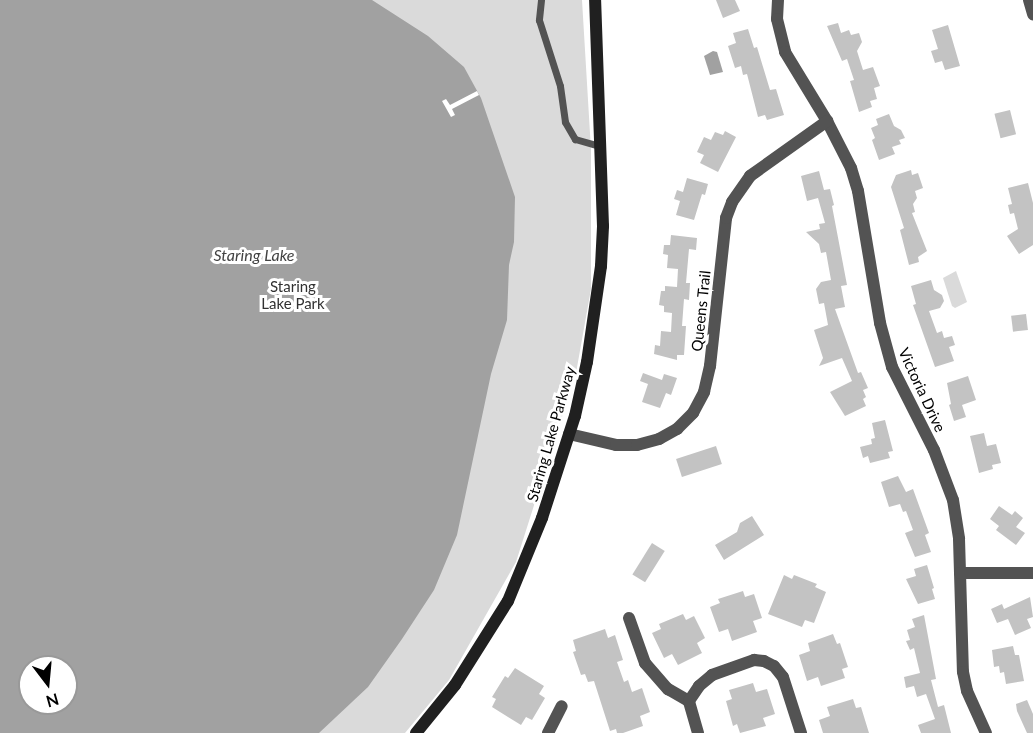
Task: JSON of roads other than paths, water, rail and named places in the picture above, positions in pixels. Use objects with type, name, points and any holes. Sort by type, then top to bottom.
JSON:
[{"type":"street","name":"Staring Lake Parkway","points":[[416,733],[455,685],[508,601],[539,526],[570,434],[587,362],[598,294],[603,227],[595,0]]},
{"type":"street","name":"Victoria Drive","points":[[778,0],[777,19],[785,52],[827,121],[847,160],[858,191],[885,345],[896,376],[944,471],[953,500],[957,520],[963,672],[967,691],[986,733]]},
{"type":"street","points":[[1029,0],[1033,14]]},
{"type":"street","name":"Queens Trail","points":[[570,434],[616,445],[637,445],[659,439],[677,429],[693,413],[704,392],[710,366],[726,218],[732,202],[750,176],[827,121]]},
{"type":"street","points":[[960,573],[1033,573]]},
{"type":"street","points":[[628,618],[645,663],[668,689],[689,700],[698,733]]},
{"type":"street","points":[[689,700],[699,686],[712,675],[754,660],[764,661],[774,666],[783,677],[801,733]]},
{"type":"street","points":[[548,733],[562,706]]},
{"type":"lane","points":[[541,0],[539,20],[561,86],[565,122],[575,139],[600,146]]},
{"type":"water","name":"Staring Lake","points":[[0,0],[372,0],[428,36],[464,67],[481,98],[515,197],[514,242],[509,265],[507,320],[491,374],[457,535],[434,590],[402,639],[368,687],[319,733],[0,733]]},
{"type":"water","points":[[713,51],[717,52],[723,72],[710,75],[704,56]]},
{"type":"park label","name":"Staring Lake Park","points":[[293,294]]}]
